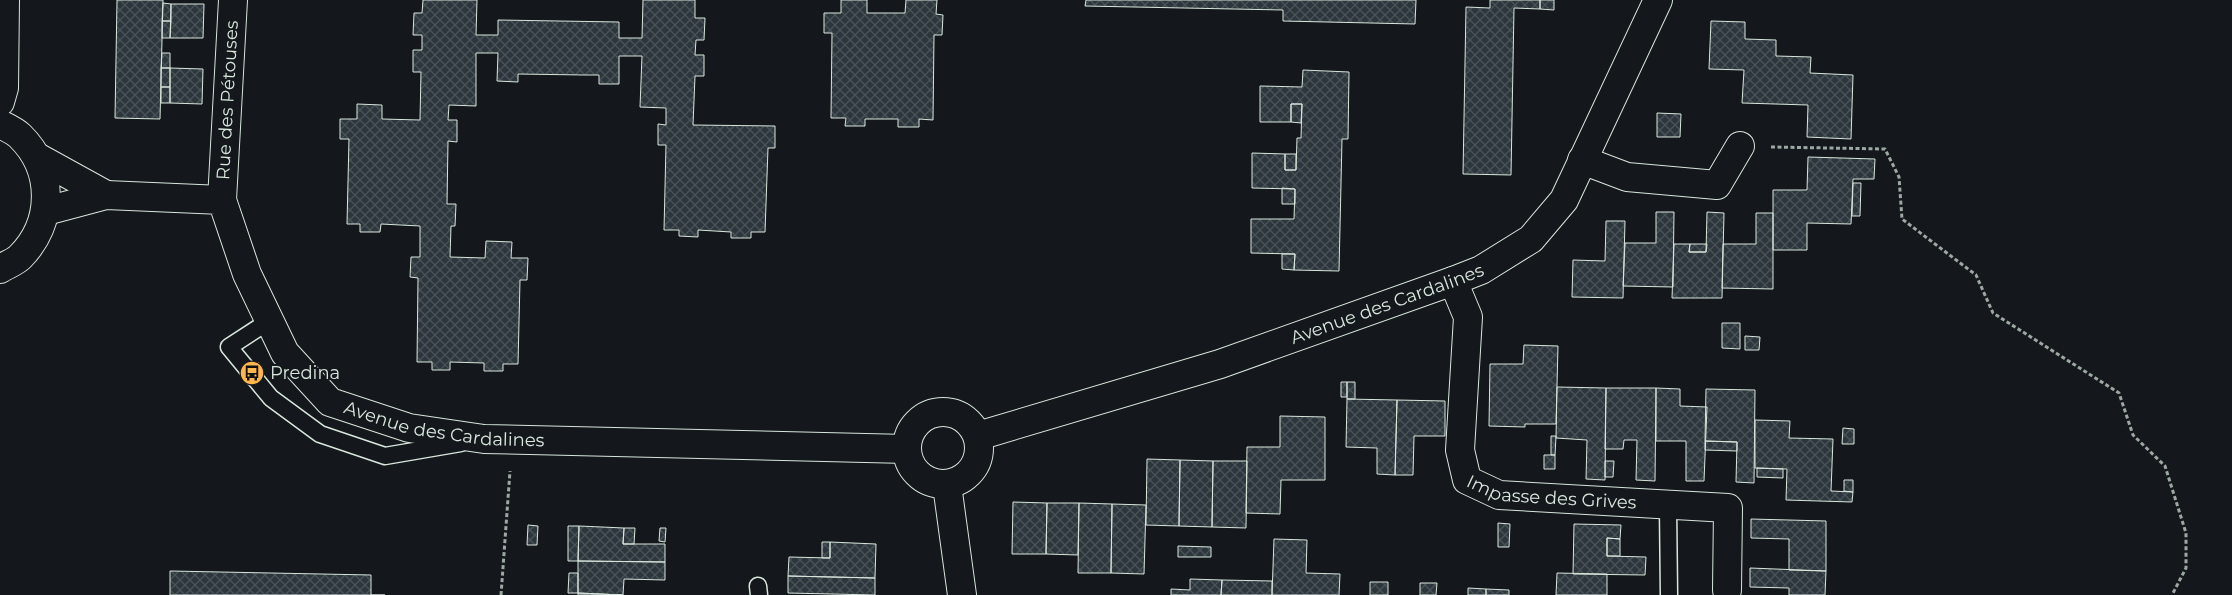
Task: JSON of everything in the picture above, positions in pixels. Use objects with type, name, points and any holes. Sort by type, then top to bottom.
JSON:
[{"type":"street","points":[[0,102],[4,88],[5,0]]},
{"type":"street","name":"Rue des Pétouses","points":[[222,200],[233,0]]},
{"type":"street","name":"Avenue des Cardalines","points":[[978,436],[1220,364],[1453,282],[1481,270],[1531,239],[1564,200],[1658,0]]},
{"type":"street","points":[[0,124],[19,135],[37,157],[46,183],[46,211],[36,237],[19,258],[0,269]]},
{"type":"street","points":[[1582,160],[1627,178],[1717,185],[1740,146]]},
{"type":"street","points":[[37,157],[106,195]]},
{"type":"street","points":[[46,211],[106,195],[222,200]]},
{"type":"street","name":"Avenue des Cardalines","points":[[222,200],[247,274],[285,353],[330,402],[409,428],[484,439],[907,449]]},
{"type":"street","name":"Impasse des Grives","points":[[1453,282],[1468,317],[1460,450],[1467,480],[1499,496],[1728,508],[1727,590]]},
{"type":"street","points":[[950,412],[967,421],[978,436],[980,448],[974,468],[966,477],[957,482],[934,484],[924,479],[914,470],[908,460],[908,438],[920,420],[930,414],[950,412]]},
{"type":"street","points":[[946,484],[962,595]]},
{"type":"lane","points":[[269,321],[229,346],[272,398],[320,434],[385,456],[484,439]]},
{"type":"lane","points":[[1668,506],[1669,595]]},
{"type":"path","points":[[1740,146],[1885,149],[1899,177],[1902,219],[1976,275],[1993,313],[2120,393],[2133,435],[2165,466],[2186,532],[2186,568],[2172,595]]},
{"type":"path","points":[[501,595],[512,440]]},
{"type":"building","points":[[117,0],[163,0],[160,119],[115,118]]},
{"type":"building","points":[[423,0],[477,0],[476,35],[498,35],[498,20],[619,22],[619,38],[642,38],[643,0],[695,0],[695,18],[705,18],[704,40],[696,40],[695,55],[704,55],[704,76],[695,76],[693,125],[775,126],[775,148],[768,148],[765,232],[751,232],[751,238],[731,238],[731,232],[698,230],[698,237],[679,236],[679,230],[664,230],[666,145],[658,145],[658,124],[666,125],[666,108],[640,107],[642,56],[619,56],[619,84],[599,84],[599,75],[518,74],[518,82],[497,81],[498,53],[476,53],[476,106],[449,105],[448,120],[457,120],[457,142],[448,141],[447,204],[456,204],[455,226],[451,226],[450,257],[485,258],[486,241],[512,242],[511,258],[528,258],[527,280],[520,280],[518,364],[503,364],[503,371],[484,371],[484,363],[450,362],[450,370],[432,370],[432,362],[417,362],[418,278],[410,277],[411,257],[420,257],[420,226],[381,224],[380,232],[360,232],[360,224],[347,224],[349,139],[340,139],[340,119],[357,119],[357,104],[382,105],[382,119],[420,120],[421,72],[413,72],[413,50],[422,50],[422,35],[413,35],[414,13],[422,13]]},
{"type":"building","points":[[841,0],[867,0],[867,13],[905,13],[906,0],[937,0],[936,14],[943,15],[942,35],[934,35],[933,120],[919,119],[919,127],[898,127],[898,119],[865,119],[865,126],[845,126],[846,118],[831,118],[832,33],[824,33],[824,13],[841,13]]},
{"type":"building","points":[[1086,0],[1416,0],[1415,24],[1283,21],[1283,10],[1085,6]]},
{"type":"building","points":[[1490,0],[1540,0],[1540,9],[1514,8],[1511,175],[1463,174],[1466,7],[1490,8]]},
{"type":"building","points":[[1540,0],[1554,0],[1554,10],[1540,9]]},
{"type":"building","points":[[163,3],[171,4],[171,21],[162,21]]},
{"type":"building","points":[[171,4],[204,4],[203,38],[170,38]]},
{"type":"building","points":[[162,21],[171,21],[170,38],[162,38]]},
{"type":"building","points":[[1711,21],[1745,22],[1745,39],[1776,40],[1776,56],[1811,57],[1810,73],[1853,75],[1851,139],[1807,137],[1808,105],[1742,103],[1744,70],[1709,69]]},
{"type":"building","points":[[162,53],[170,53],[170,68],[161,68]]},
{"type":"building","points":[[161,68],[170,68],[170,87],[161,87]]},
{"type":"building","points":[[170,68],[203,69],[202,104],[170,103]]},
{"type":"building","points":[[1303,70],[1349,72],[1348,139],[1342,139],[1339,271],[1294,270],[1295,254],[1251,253],[1251,219],[1294,219],[1295,189],[1252,188],[1252,153],[1285,154],[1285,170],[1296,170],[1297,138],[1301,138],[1302,104],[1291,104],[1291,122],[1260,122],[1260,86],[1302,87]]},
{"type":"building","points":[[161,87],[170,87],[170,103],[161,103]]},
{"type":"building","points":[[1291,104],[1302,104],[1301,123],[1291,122]]},
{"type":"building","points":[[1657,113],[1681,114],[1680,137],[1657,137]]},
{"type":"building","points":[[1285,154],[1296,154],[1296,170],[1285,170]]},
{"type":"building","points":[[1808,157],[1875,159],[1874,179],[1853,179],[1851,224],[1807,223],[1807,250],[1773,250],[1773,190],[1807,190]]},
{"type":"building","points":[[1853,183],[1861,183],[1860,216],[1852,216]]},
{"type":"building","points":[[1282,188],[1295,189],[1295,204],[1282,204]]},
{"type":"building","points":[[1656,212],[1674,212],[1673,287],[1623,286],[1625,243],[1656,243]]},
{"type":"building","points":[[1707,212],[1724,213],[1722,298],[1672,298],[1674,244],[1690,244],[1689,252],[1706,252]]},
{"type":"building","points":[[1756,213],[1773,213],[1773,289],[1722,288],[1723,244],[1756,244]]},
{"type":"building","points":[[1606,221],[1625,221],[1623,298],[1572,297],[1573,260],[1605,261]]},
{"type":"building","points":[[1690,244],[1707,244],[1706,252],[1689,252]]},
{"type":"building","points":[[1282,254],[1295,254],[1294,270],[1282,269]]},
{"type":"building","points":[[1722,323],[1740,323],[1740,349],[1722,348]]},
{"type":"building","points":[[1745,336],[1760,337],[1759,350],[1745,350]]},
{"type":"building","points":[[1524,345],[1558,346],[1556,424],[1525,424],[1525,427],[1489,426],[1490,364],[1523,364]]},
{"type":"building","points":[[1341,382],[1347,382],[1347,397],[1341,397]]},
{"type":"building","points":[[1347,382],[1355,382],[1355,399],[1347,399]]},
{"type":"building","points":[[1557,387],[1606,388],[1605,480],[1586,479],[1587,440],[1556,438]]},
{"type":"building","points":[[1606,388],[1656,388],[1655,481],[1636,480],[1637,440],[1624,440],[1623,449],[1605,449]]},
{"type":"building","points":[[1656,388],[1680,389],[1680,406],[1707,407],[1704,481],[1686,481],[1686,441],[1656,441]]},
{"type":"building","points":[[1706,389],[1755,390],[1754,483],[1736,482],[1737,442],[1705,441]]},
{"type":"building","points":[[1347,399],[1397,400],[1395,475],[1377,474],[1377,448],[1346,447]]},
{"type":"building","points":[[1397,400],[1445,401],[1445,436],[1414,436],[1413,475],[1395,475]]},
{"type":"building","points":[[1280,416],[1325,417],[1325,480],[1281,480],[1280,514],[1246,513],[1247,447],[1280,447]]},
{"type":"building","points":[[1755,420],[1790,421],[1789,438],[1833,439],[1831,491],[1853,492],[1852,502],[1786,500],[1787,469],[1755,468]]},
{"type":"building","points":[[1843,428],[1854,429],[1854,444],[1842,444]]},
{"type":"building","points":[[1551,436],[1556,436],[1555,455],[1551,455]]},
{"type":"building","points":[[1705,441],[1737,442],[1737,451],[1705,450]]},
{"type":"building","points":[[1544,455],[1555,455],[1555,469],[1544,469]]},
{"type":"building","points":[[1147,459],[1180,460],[1179,526],[1146,525]]},
{"type":"building","points":[[1180,460],[1213,461],[1212,527],[1179,526]]},
{"type":"building","points":[[1213,461],[1247,461],[1246,528],[1212,527]]},
{"type":"building","points":[[1605,461],[1614,461],[1613,477],[1605,477]]},
{"type":"building","points":[[1757,468],[1783,469],[1783,478],[1757,477]]},
{"type":"building","points":[[1844,480],[1853,480],[1853,492],[1844,491]]},
{"type":"building","points":[[1013,502],[1047,503],[1046,554],[1012,554]]},
{"type":"building","points":[[1047,503],[1079,503],[1078,555],[1046,554]]},
{"type":"building","points":[[1079,503],[1112,504],[1111,573],[1078,573]]},
{"type":"building","points":[[1112,504],[1146,505],[1144,574],[1111,573]]},
{"type":"building","points":[[1751,519],[1826,521],[1826,571],[1789,570],[1789,539],[1751,538]]},
{"type":"building","points":[[1498,523],[1510,524],[1509,547],[1498,547]]},
{"type":"building","points":[[1574,524],[1621,525],[1620,539],[1607,538],[1607,556],[1646,557],[1645,575],[1573,574]]},
{"type":"building","points":[[528,525],[538,526],[537,545],[527,545]]},
{"type":"building","points":[[568,526],[579,526],[578,561],[568,561]]},
{"type":"building","points":[[579,526],[624,528],[623,544],[665,544],[665,562],[578,561]]},
{"type":"building","points":[[624,528],[635,528],[634,544],[623,544]]},
{"type":"building","points":[[660,528],[666,528],[665,542],[659,541]]},
{"type":"building","points":[[1607,538],[1620,539],[1620,556],[1607,556]]},
{"type":"building","points":[[1274,539],[1307,540],[1306,573],[1340,574],[1339,595],[1272,595]]},
{"type":"building","points":[[822,542],[830,542],[830,558],[822,558]]},
{"type":"building","points":[[830,542],[876,544],[875,578],[788,576],[789,557],[830,558]]},
{"type":"building","points":[[1178,546],[1211,547],[1211,557],[1178,557]]},
{"type":"building","points":[[578,561],[665,562],[665,580],[624,579],[623,595],[578,593]]},
{"type":"building","points":[[1750,568],[1826,571],[1825,595],[1789,595],[1789,588],[1750,587]]},
{"type":"building","points":[[170,571],[371,575],[371,595],[170,595]]},
{"type":"building","points":[[569,573],[578,573],[578,593],[568,593]]},
{"type":"building","points":[[1557,573],[1607,574],[1607,595],[1556,595]]},
{"type":"building","points":[[788,576],[875,578],[875,595],[788,593]]},
{"type":"building","points":[[1190,579],[1222,580],[1221,595],[1171,595],[1171,589],[1190,590]]},
{"type":"building","points":[[1222,580],[1272,581],[1272,595],[1221,595]]},
{"type":"building","points":[[1370,582],[1388,582],[1388,595],[1370,595]]},
{"type":"building","points":[[1420,583],[1437,583],[1436,595],[1420,595]]},
{"type":"building","points":[[1468,588],[1486,589],[1486,595],[1468,595]]},
{"type":"building","points":[[1486,589],[1509,590],[1509,595],[1486,595]]},
{"type":"building","points":[[578,593],[623,595],[578,595]]},
{"type":"place","name":"Predina","points":[[252,373]]}]
